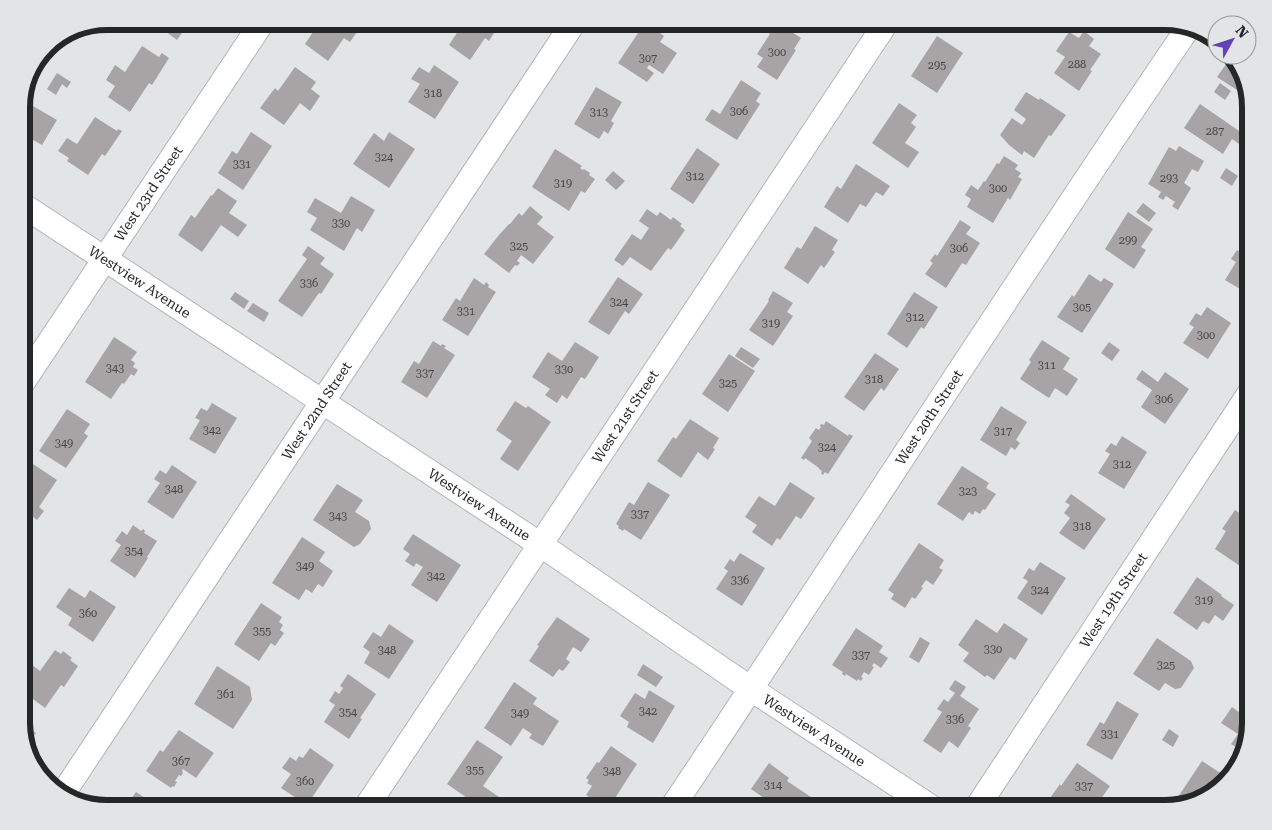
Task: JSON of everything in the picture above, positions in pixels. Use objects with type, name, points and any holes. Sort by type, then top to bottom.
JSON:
[{"type":"street","name":"West 23rd Street","points":[[30,371],[257,30]]},
{"type":"street","name":"West 22nd Street","points":[[66,788],[569,30]]},
{"type":"street","name":"West 21st Street","points":[[372,800],[881,30]]},
{"type":"street","name":"West 20th Street","points":[[677,800],[1104,151],[1185,33]]},
{"type":"street","name":"Westview Avenue","points":[[30,210],[541,545],[751,690],[920,800]]},
{"type":"street","name":"West 19th Street","points":[[982,800],[1242,405]]},
{"type":"building","points":[[164,30],[184,30],[177,40]]},
{"type":"building","points":[[314,30],[358,30],[350,42],[344,38],[328,61],[305,44]]},
{"type":"building","points":[[459,30],[496,30],[489,41],[485,38],[470,60],[449,45]]},
{"type":"building","points":[[640,30],[656,30],[664,36],[660,42],[677,53],[663,74],[649,65],[647,68],[654,73],[647,82],[618,63]]},
{"type":"building","points":[[764,30],[788,30],[801,38],[794,49],[796,50],[777,80],[757,67],[763,58],[757,54],[770,34]]},
{"type":"building","points":[[1084,31],[1094,39],[1089,46],[1101,54],[1079,91],[1054,73],[1065,57],[1056,51],[1069,32],[1079,38]]},
{"type":"building","points":[[937,36],[963,53],[937,93],[911,76]]},
{"type":"building","points":[[142,46],[159,57],[162,53],[169,58],[152,85],[149,83],[130,112],[108,97],[115,86],[106,80],[115,65],[125,72]]},
{"type":"building","points":[[434,65],[459,82],[435,119],[408,102],[420,84],[411,79],[419,67],[429,73]]},
{"type":"building","points":[[1225,65],[1230,65],[1232,68],[1240,92],[1217,77]]},
{"type":"building","points":[[295,67],[316,82],[311,89],[320,96],[310,111],[300,103],[284,125],[260,108],[275,88],[278,91]]},
{"type":"building","points":[[57,73],[71,82],[67,88],[62,84],[56,95],[47,89]]},
{"type":"building","points":[[741,80],[761,93],[756,101],[760,104],[737,140],[705,120],[712,109],[720,114]]},
{"type":"building","points":[[1220,83],[1231,91],[1225,100],[1214,92]]},
{"type":"building","points":[[596,87],[622,102],[611,121],[614,123],[608,134],[604,131],[599,139],[574,124]]},
{"type":"building","points":[[1026,92],[1039,100],[1040,98],[1066,115],[1051,136],[1049,135],[1034,158],[1024,151],[1022,155],[1000,135],[1012,118],[1022,125],[1026,119],[1014,110]]},
{"type":"building","points":[[899,103],[917,115],[911,123],[916,127],[905,143],[919,152],[908,168],[872,143]]},
{"type":"building","points":[[30,104],[57,120],[42,145],[30,138]]},
{"type":"building","points":[[1200,104],[1242,133],[1242,140],[1239,144],[1232,139],[1223,154],[1184,128]]},
{"type":"building","points":[[95,117],[117,131],[118,129],[122,131],[105,156],[102,154],[88,175],[67,161],[69,158],[58,151],[67,138],[77,144]]},
{"type":"building","points":[[251,132],[272,146],[243,190],[218,173],[232,151],[237,154]]},
{"type":"building","points":[[389,132],[415,149],[389,188],[353,164],[374,133],[384,141]]},
{"type":"building","points":[[1179,146],[1204,161],[1198,172],[1192,169],[1184,183],[1191,188],[1178,210],[1172,206],[1175,202],[1166,196],[1163,200],[1158,197],[1161,192],[1148,184],[1169,147],[1176,151]]},
{"type":"building","points":[[697,148],[720,164],[693,204],[670,189]]},
{"type":"building","points":[[555,149],[582,166],[580,168],[590,173],[589,175],[595,179],[585,193],[581,191],[569,211],[532,187]]},
{"type":"building","points":[[1004,156],[1018,165],[1015,169],[1021,173],[1018,177],[1022,179],[1010,200],[1008,198],[993,223],[967,207],[971,199],[965,195],[971,185],[978,190]]},
{"type":"building","points":[[856,164],[890,186],[883,196],[876,192],[866,207],[860,204],[848,223],[824,207],[837,186],[841,189]]},
{"type":"building","points":[[1226,168],[1238,176],[1232,186],[1220,178]]},
{"type":"building","points":[[613,171],[625,181],[616,190],[605,180]]},
{"type":"building","points":[[218,188],[237,201],[229,213],[247,225],[238,237],[221,225],[202,252],[178,235],[191,215],[195,218]]},
{"type":"building","points":[[351,196],[375,210],[362,232],[357,228],[344,251],[310,230],[317,218],[307,212],[315,198],[341,213]]},
{"type":"building","points":[[1143,203],[1156,213],[1149,222],[1136,212]]},
{"type":"building","points":[[530,206],[543,217],[537,224],[554,237],[533,264],[521,255],[517,261],[520,263],[517,266],[515,265],[509,273],[484,254],[519,213],[522,216]]},
{"type":"building","points":[[647,209],[657,216],[660,212],[671,220],[673,217],[682,224],[680,226],[685,230],[671,250],[668,248],[651,271],[630,257],[623,266],[614,260],[632,234],[641,240],[649,228],[639,221]]},
{"type":"building","points":[[1128,212],[1153,229],[1141,247],[1146,250],[1134,269],[1105,249]]},
{"type":"building","points":[[960,220],[971,227],[966,234],[980,243],[966,265],[962,263],[946,288],[925,274],[933,263],[930,261],[935,254],[937,256]]},
{"type":"building","points":[[815,226],[838,240],[832,250],[835,252],[824,268],[821,265],[808,284],[784,268],[797,247],[801,249]]},
{"type":"building","points":[[308,246],[325,258],[320,264],[334,274],[321,294],[319,293],[302,317],[278,301],[307,259],[302,255]]},
{"type":"building","points":[[1237,250],[1242,253],[1242,290],[1225,280],[1236,262],[1231,259]]},
{"type":"building","points":[[1089,274],[1101,282],[1104,278],[1114,284],[1082,333],[1057,317],[1072,295],[1074,297]]},
{"type":"building","points":[[618,277],[643,294],[629,314],[625,311],[609,335],[588,322]]},
{"type":"building","points":[[474,278],[484,285],[486,282],[489,285],[488,287],[496,292],[468,336],[442,320],[456,298],[460,301]]},
{"type":"building","points":[[773,291],[793,303],[787,312],[793,316],[773,346],[749,330],[769,301]]},
{"type":"building","points":[[235,292],[249,301],[244,309],[230,299]]},
{"type":"building","points":[[914,292],[938,307],[924,329],[921,327],[907,348],[887,334]]},
{"type":"building","points":[[253,303],[269,313],[264,322],[247,311]]},
{"type":"building","points":[[1207,307],[1231,323],[1208,359],[1183,343],[1194,327],[1189,324],[1196,313],[1201,316]]},
{"type":"building","points":[[114,337],[137,352],[131,360],[135,363],[133,367],[138,370],[134,376],[131,374],[124,384],[122,383],[111,399],[85,382]]},
{"type":"building","points":[[1042,340],[1070,358],[1063,369],[1078,379],[1067,396],[1055,388],[1049,398],[1020,379]]},
{"type":"building","points":[[433,341],[441,346],[442,344],[446,346],[444,348],[455,355],[427,398],[401,382],[414,361],[419,364]]},
{"type":"building","points":[[575,342],[599,357],[585,379],[581,377],[567,399],[562,395],[557,403],[545,395],[550,389],[532,377],[548,352],[562,361]]},
{"type":"building","points":[[1109,342],[1120,350],[1112,361],[1101,353]]},
{"type":"building","points":[[741,347],[760,359],[753,368],[735,356]]},
{"type":"building","points":[[875,353],[899,369],[884,391],[881,388],[864,411],[844,397]]},
{"type":"building","points":[[729,354],[755,371],[728,412],[702,394]]},
{"type":"building","points":[[1142,370],[1158,382],[1165,372],[1189,389],[1165,424],[1141,407],[1152,390],[1136,379]]},
{"type":"building","points":[[515,401],[526,408],[528,406],[551,422],[518,471],[500,459],[512,441],[496,430]]},
{"type":"building","points":[[212,403],[237,418],[215,454],[189,439],[200,420],[195,418],[201,408],[207,411]]},
{"type":"building","points":[[1001,406],[1027,422],[1016,440],[1020,443],[1015,450],[1011,447],[1006,456],[980,440]]},
{"type":"building","points":[[67,409],[90,424],[84,433],[88,436],[66,468],[39,451]]},
{"type":"building","points":[[690,419],[719,438],[708,460],[698,452],[681,478],[657,461],[673,437],[676,439]]},
{"type":"building","points":[[826,421],[848,436],[849,434],[853,436],[828,474],[825,472],[823,475],[819,468],[805,458],[804,460],[801,458],[812,441],[809,438],[816,428],[819,430],[821,424],[824,425]]},
{"type":"building","points":[[1122,436],[1147,452],[1124,489],[1098,473],[1110,454],[1105,451],[1111,443],[1116,446]]},
{"type":"building","points":[[33,464],[57,480],[39,507],[44,511],[37,520],[32,516],[30,519],[30,468]]},
{"type":"building","points":[[172,465],[197,482],[173,519],[147,502],[160,483],[154,479],[160,470],[166,474]]},
{"type":"building","points":[[962,466],[989,483],[986,488],[996,494],[985,510],[983,509],[980,514],[975,511],[973,515],[969,512],[963,521],[937,504]]},
{"type":"building","points":[[648,482],[670,495],[641,540],[624,529],[623,531],[618,528],[619,526],[616,524],[629,502],[634,505]]},
{"type":"building","points":[[790,482],[815,498],[801,519],[796,516],[780,540],[777,538],[772,546],[752,532],[757,525],[745,517],[759,496],[775,506]]},
{"type":"building","points":[[337,484],[363,500],[355,512],[369,521],[371,529],[360,544],[354,547],[313,520]]},
{"type":"building","points":[[1071,494],[1106,519],[1084,550],[1059,533],[1070,518],[1064,513],[1070,505],[1065,502]]},
{"type":"building","points":[[1235,510],[1242,515],[1242,563],[1240,566],[1215,549],[1226,531],[1222,529]]},
{"type":"building","points":[[133,525],[141,531],[143,529],[144,533],[157,541],[135,578],[110,561],[121,545],[115,541],[122,531],[127,535]]},
{"type":"building","points":[[413,534],[461,565],[437,602],[411,585],[423,567],[416,563],[414,567],[405,561],[410,554],[403,549]]},
{"type":"building","points":[[302,537],[325,552],[319,561],[333,571],[323,587],[318,584],[312,593],[306,589],[299,600],[272,583]]},
{"type":"building","points":[[919,543],[944,560],[939,568],[943,570],[933,585],[926,580],[915,599],[912,597],[905,608],[891,599],[894,594],[888,590]]},
{"type":"building","points":[[740,553],[765,568],[742,606],[716,589],[728,571],[724,568],[730,559],[734,562]]},
{"type":"building","points":[[1040,562],[1066,578],[1042,615],[1017,598],[1028,581],[1023,578],[1029,568],[1034,571]]},
{"type":"building","points":[[1197,577],[1234,605],[1223,621],[1215,615],[1209,624],[1203,621],[1197,630],[1173,613]]},
{"type":"building","points":[[69,588],[85,598],[90,590],[116,607],[93,642],[68,625],[72,618],[56,607]]},
{"type":"building","points":[[261,603],[282,617],[279,622],[283,625],[280,630],[284,633],[275,646],[271,643],[259,661],[234,644]]},
{"type":"building","points":[[557,617],[590,639],[581,652],[573,647],[566,659],[570,662],[563,671],[559,669],[553,677],[529,661],[539,646],[537,645]]},
{"type":"building","points":[[976,619],[997,633],[1004,623],[1028,639],[1015,660],[1010,657],[994,680],[987,675],[985,677],[963,661],[969,653],[958,645]]},
{"type":"building","points":[[389,624],[414,641],[389,679],[364,663],[370,652],[363,647],[373,632],[381,637]]},
{"type":"building","points":[[856,628],[883,646],[879,652],[888,658],[881,668],[874,663],[872,666],[874,667],[869,675],[864,672],[861,681],[858,679],[857,681],[846,674],[845,676],[842,674],[843,672],[832,665]]},
{"type":"building","points":[[920,637],[930,643],[919,663],[909,657]]},
{"type":"building","points":[[1157,638],[1191,661],[1194,668],[1181,688],[1175,689],[1165,683],[1159,691],[1133,674]]},
{"type":"building","points":[[55,650],[61,654],[63,651],[78,666],[64,687],[61,685],[45,708],[30,697],[30,664],[40,671]]},
{"type":"building","points":[[643,664],[663,677],[656,687],[637,675]]},
{"type":"building","points":[[217,666],[250,687],[252,700],[233,729],[194,704]]},
{"type":"building","points":[[348,674],[376,694],[349,739],[324,722],[335,705],[329,701],[335,691],[339,694],[343,688],[340,686]]},
{"type":"building","points":[[955,680],[966,687],[960,696],[979,709],[968,726],[971,728],[958,748],[949,741],[941,753],[923,741],[942,712],[937,709],[944,699],[948,702],[955,693],[949,689]]},
{"type":"building","points":[[514,682],[537,698],[533,704],[559,721],[543,746],[529,738],[532,734],[523,728],[511,746],[484,728]]},
{"type":"building","points":[[649,690],[675,706],[653,743],[627,727],[629,722],[620,716],[635,693],[645,699]]},
{"type":"building","points":[[1117,701],[1139,714],[1112,760],[1086,745],[1100,722],[1104,724]]},
{"type":"building","points":[[1232,707],[1242,714],[1238,748],[1231,744],[1238,734],[1221,723]]},
{"type":"building","points":[[30,729],[36,733],[32,739]]},
{"type":"building","points":[[1169,729],[1179,736],[1173,747],[1162,740]]},
{"type":"building","points":[[179,730],[214,753],[196,778],[183,769],[183,773],[181,776],[179,775],[174,787],[172,786],[171,788],[146,771],[160,750],[163,752]]},
{"type":"building","points":[[477,740],[503,757],[483,786],[504,800],[470,800],[447,784]]},
{"type":"building","points":[[611,746],[637,764],[614,800],[594,800],[586,795],[592,786],[587,783],[589,780],[586,778],[597,762],[599,763]]},
{"type":"building","points":[[310,748],[334,765],[310,800],[299,800],[281,788],[291,774],[282,768],[290,757],[296,761],[299,756],[303,758]]},
{"type":"building","points":[[1202,761],[1222,774],[1204,790],[1185,797],[1178,797]]},
{"type":"building","points":[[769,763],[789,778],[787,781],[814,799],[767,800],[751,789]]},
{"type":"building","points":[[1077,763],[1110,786],[1100,800],[1090,798],[1089,800],[1049,800],[1060,784],[1061,786]]},
{"type":"building","points":[[136,792],[148,800],[130,800]]}]
